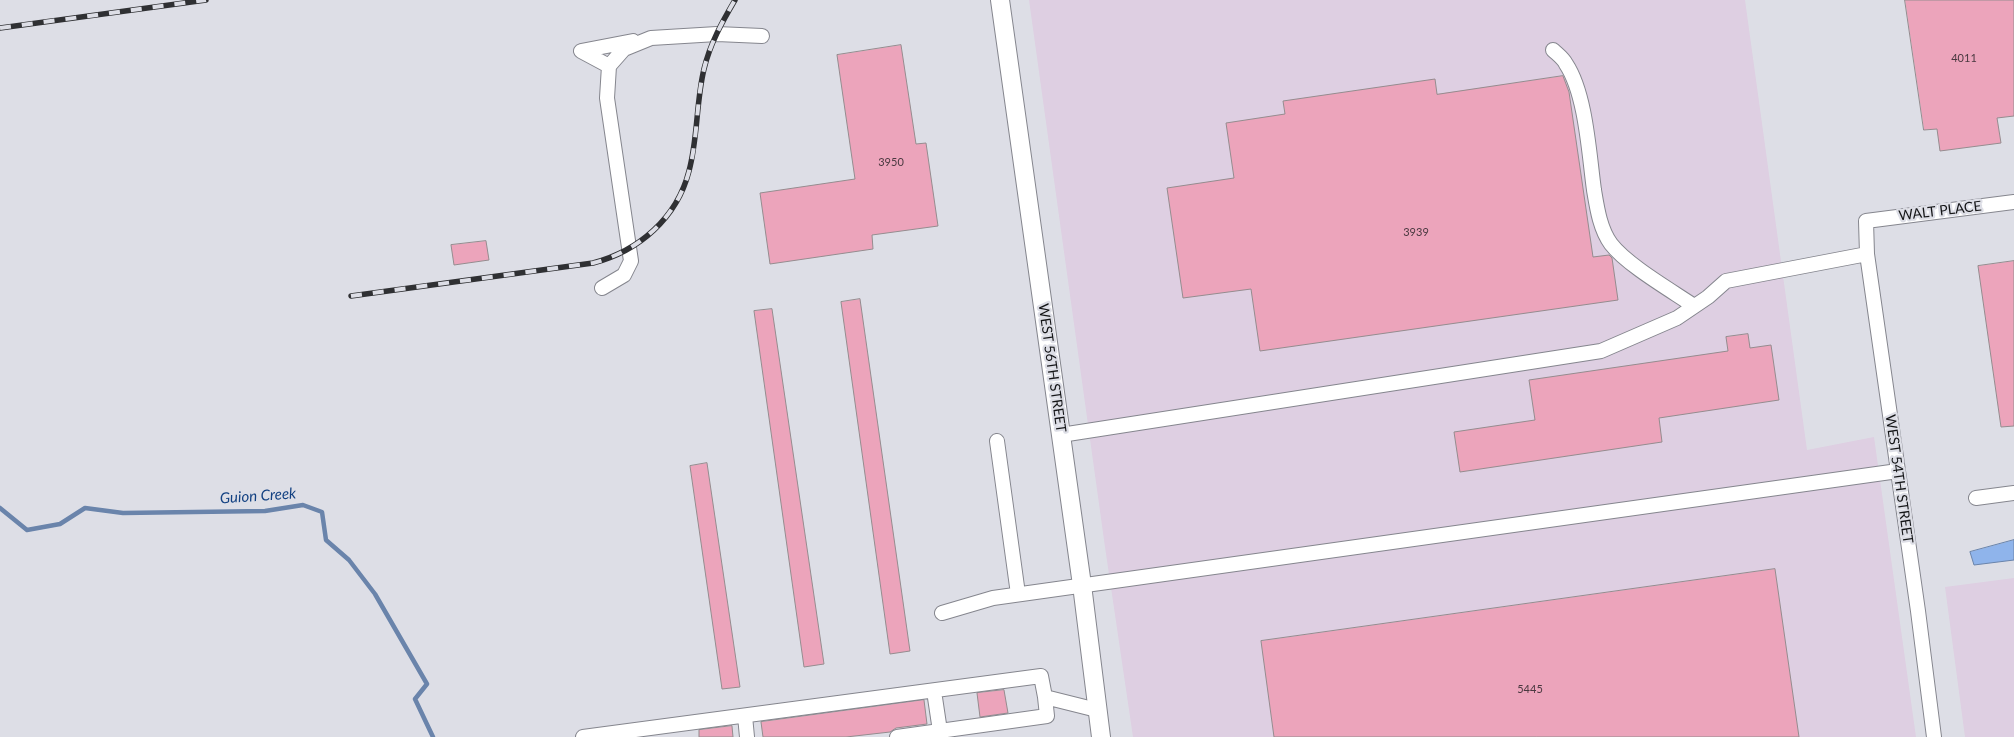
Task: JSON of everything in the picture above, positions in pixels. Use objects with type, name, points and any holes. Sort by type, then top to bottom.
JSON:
[{"type":"main road","name":"WEST 56TH STREET","points":[[1000,0],[1082,585],[1101,737]]},
{"type":"street","points":[[608,66],[581,51],[651,38],[717,34],[762,36]]},
{"type":"street","points":[[602,288],[624,275],[631,261],[607,98],[608,66],[624,49],[651,38]]},
{"type":"street","points":[[1553,50],[1565,61],[1572,73],[1579,94],[1596,202],[1602,228],[1612,244],[1628,259],[1694,306]]},
{"type":"street","name":"WALT PLACE","points":[[1866,221],[2014,202]]},
{"type":"street","name":"WEST 54TH STREET","points":[[1866,221],[1867,254],[1934,737]]},
{"type":"street","points":[[1061,435],[1601,351],[1677,318],[1708,297],[1726,281],[1867,254]]},
{"type":"street","points":[[997,441],[1018,594]]},
{"type":"street","points":[[942,614],[993,598],[1018,594],[1898,471]]},
{"type":"street","points":[[1976,498],[2014,493]]},
{"type":"street","points":[[583,737],[1041,676],[1047,716],[897,737]]},
{"type":"street","points":[[934,691],[940,731]]},
{"type":"street","points":[[1045,697],[1098,710]]},
{"type":"street","points":[[744,716],[747,737]]},
{"type":"shaded area","points":[[1029,0],[1745,0],[1807,450],[1874,437],[1916,737],[1133,737]]},
{"type":"shaded area","points":[[2014,578],[2014,737],[1965,737],[1945,587]]},
{"type":"water","points":[[2014,540],[2014,560],[1974,565],[1970,552]]},
{"type":"building","points":[[1905,0],[2014,0],[2014,116],[1997,118],[2001,143],[1940,151],[1937,129],[1924,130]]},
{"type":"building","points":[[901,45],[916,144],[926,143],[938,226],[872,235],[873,249],[770,264],[760,193],[855,179],[837,55]]},
{"type":"building","points":[[1563,76],[1569,92],[1593,257],[1609,255],[1612,258],[1618,300],[1260,351],[1251,289],[1183,298],[1167,188],[1234,178],[1226,123],[1285,114],[1283,101],[1435,79],[1437,94]]},
{"type":"building","points":[[486,241],[489,260],[454,265],[451,245]]},
{"type":"building","points":[[2014,261],[2014,426],[2001,427],[1978,266]]},
{"type":"building","points":[[860,299],[910,651],[890,654],[841,302]]},
{"type":"building","points":[[772,309],[824,664],[804,667],[754,311]]},
{"type":"building","points":[[1748,334],[1750,348],[1771,345],[1779,400],[1659,418],[1662,442],[1460,472],[1454,432],[1535,420],[1529,380],[1728,351],[1726,337]]},
{"type":"building","points":[[707,463],[740,687],[722,689],[690,466]]},
{"type":"building","points":[[1775,569],[1799,737],[1274,737],[1261,641]]},
{"type":"building","points":[[1004,690],[1008,713],[980,717],[977,693]]},
{"type":"building","points":[[924,700],[927,724],[896,728],[890,732],[846,737],[763,737],[761,722]]},
{"type":"building","points":[[732,726],[733,737],[699,737],[699,730]]},
{"type":"waterway","name":"Guion Creek","points":[[0,508],[27,530],[60,524],[85,508],[123,513],[265,511],[303,505],[322,512],[326,540],[349,560],[375,594],[427,684],[415,699],[433,737]]},
{"type":"railway","points":[[0,28],[206,0]]},
{"type":"railway","points":[[351,296],[593,263],[610,258],[640,241],[665,218],[683,188],[692,158],[701,82],[707,60],[717,33],[735,0]]}]
